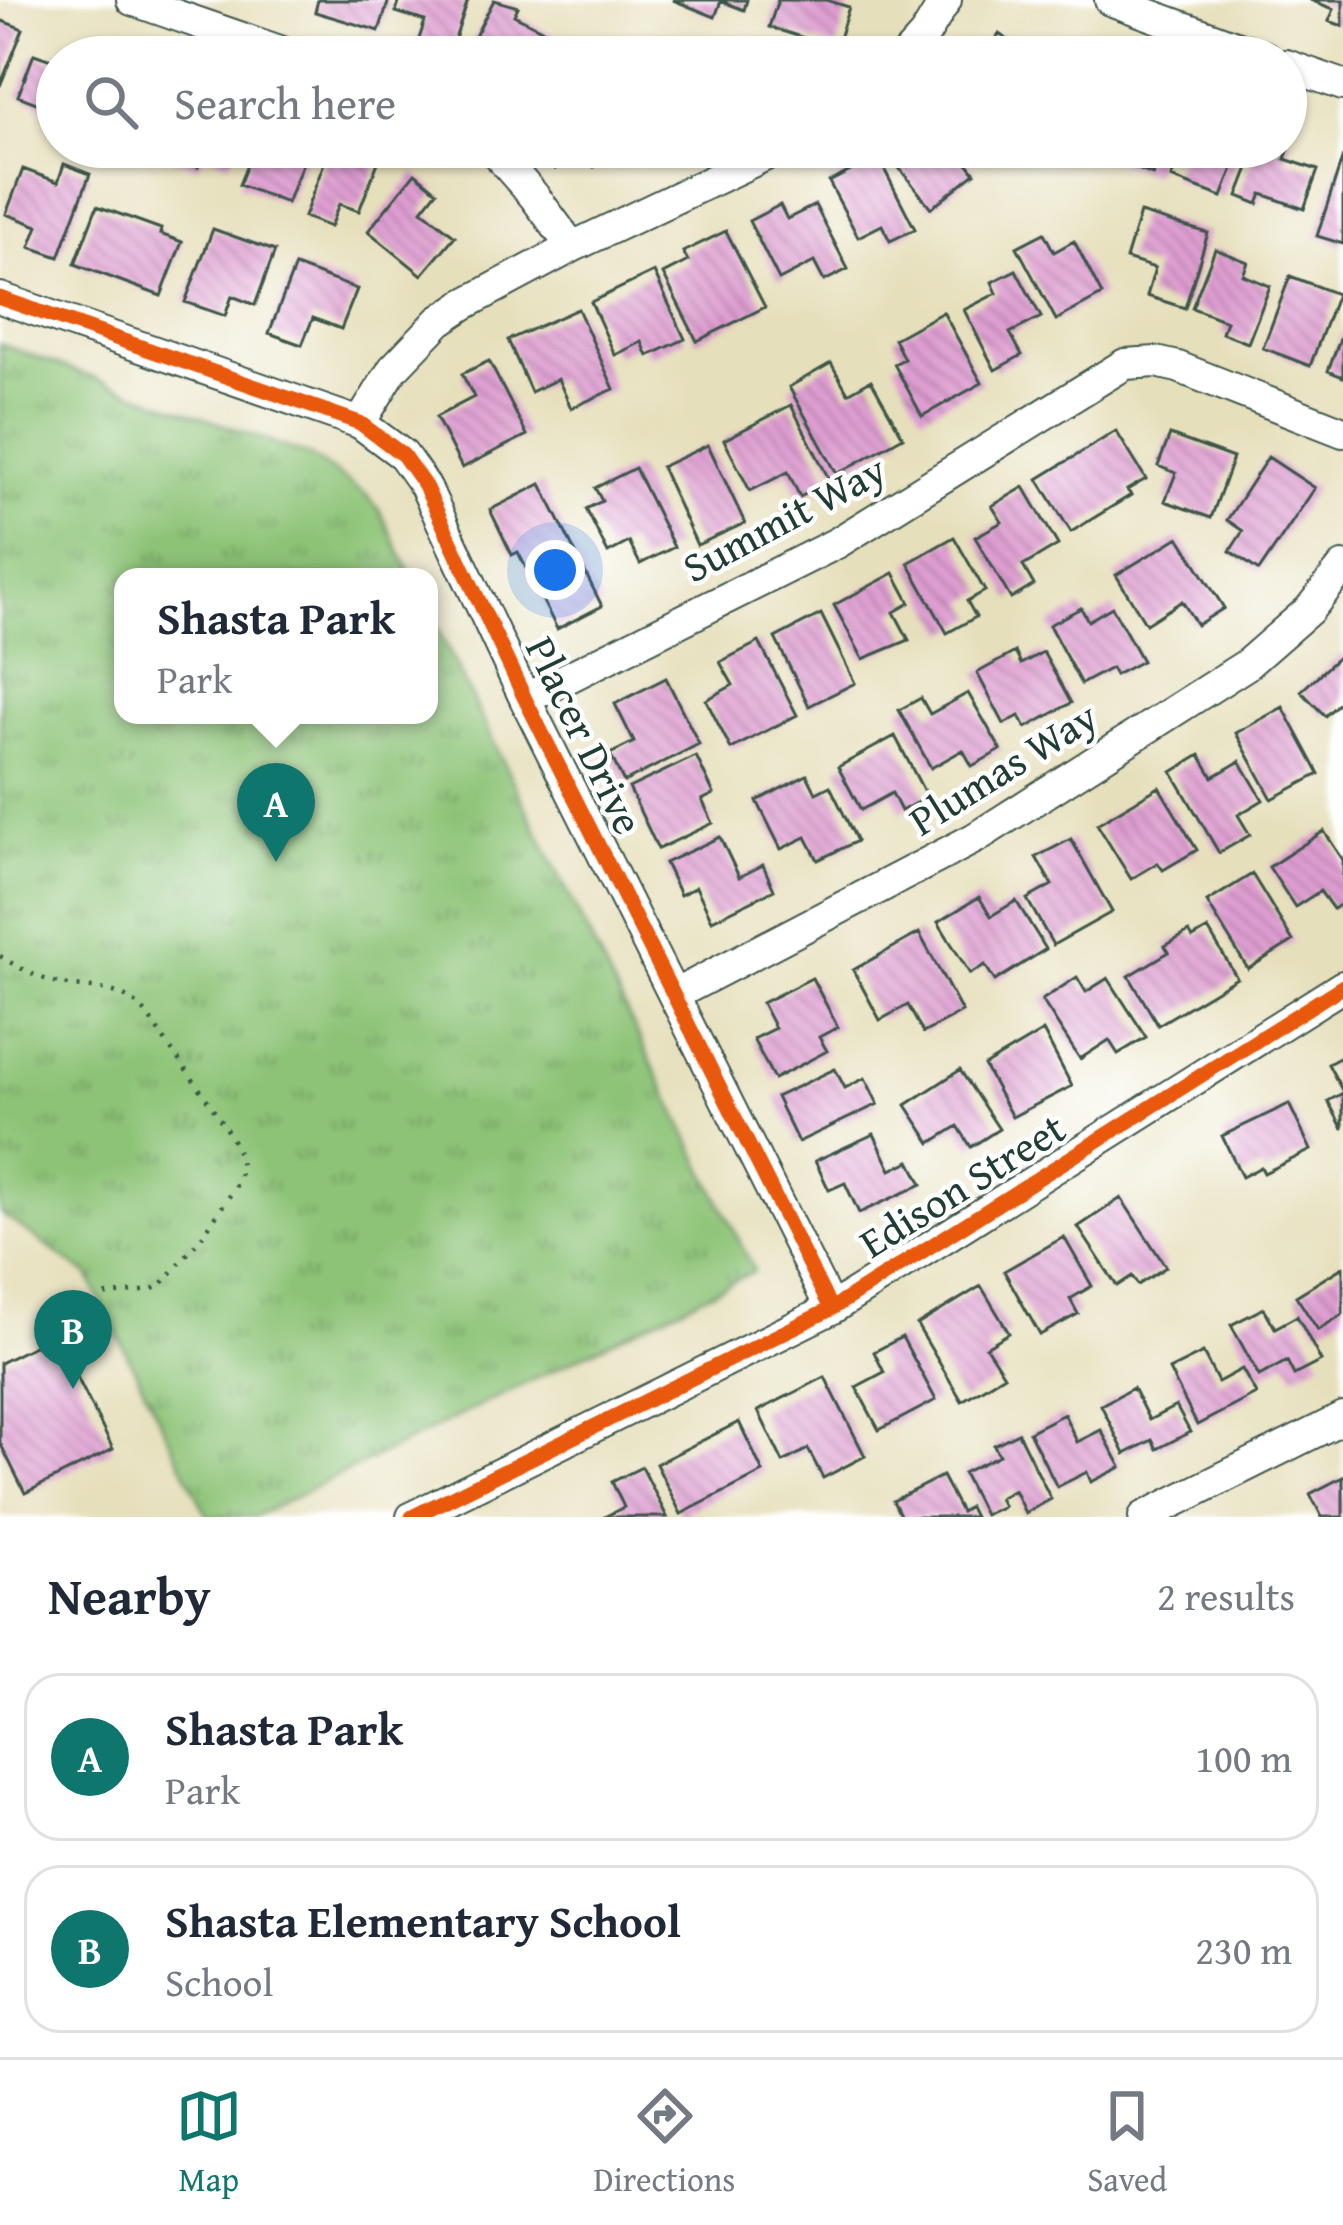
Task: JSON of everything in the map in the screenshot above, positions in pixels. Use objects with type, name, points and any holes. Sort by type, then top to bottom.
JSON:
[{"type":"street","points":[[132,0],[236,36]]},
{"type":"street","points":[[924,36],[946,0]]},
{"type":"street","points":[[1110,0],[1208,36]]},
{"type":"street","points":[[1307,72],[1343,85]]},
{"type":"street","points":[[510,168],[572,247]]},
{"type":"street","points":[[360,423],[393,369],[439,321],[572,247],[739,168]]},
{"type":"street","name":"Placer Drive","points":[[0,298],[360,423],[403,455],[425,486],[525,699],[831,1309]]},
{"type":"street","name":"Summit Way","points":[[525,699],[837,543],[1125,364],[1156,362],[1343,432]]},
{"type":"street","name":"Plumas Way","points":[[674,995],[931,863],[1053,789],[1246,665],[1310,610],[1343,566]]},
{"type":"street","name":"Edison Street","points":[[412,1517],[831,1309],[1343,986]]},
{"type":"street","points":[[1144,1517],[1343,1418]]},
{"type":"path","points":[[0,956],[48,980],[109,988],[131,999],[148,1014],[239,1156],[241,1172],[235,1188],[169,1278],[151,1290],[100,1296]]},
{"type":"green space","points":[[0,344],[310,456],[367,495],[408,568],[114,568],[114,724],[438,724],[438,629],[754,1271],[254,1517],[208,1517],[88,1275],[0,1213]]},
{"type":"building","points":[[318,0],[389,0],[379,31],[315,12]]},
{"type":"building","points":[[400,0],[468,0],[456,36],[420,36],[425,21],[396,12]]},
{"type":"building","points":[[494,0],[518,7],[514,15],[555,36],[475,36]]},
{"type":"building","points":[[673,0],[747,0],[744,10],[721,1],[715,17]]},
{"type":"building","points":[[778,0],[826,0],[849,7],[840,36],[798,36],[769,27]]},
{"type":"building","points":[[1310,0],[1343,0],[1343,26],[1329,21],[1334,9]]},
{"type":"building","points":[[0,20],[23,29],[0,86]]},
{"type":"building","points":[[34,54],[36,55],[36,103],[18,96]]},
{"type":"building","points":[[1343,156],[1343,244],[1317,236]]},
{"type":"building","points":[[63,168],[90,174],[59,257],[30,247],[38,226],[6,214],[23,169],[58,182]]},
{"type":"building","points":[[246,168],[301,168],[287,203],[239,185]]},
{"type":"building","points":[[322,168],[376,168],[359,211],[339,204],[330,227],[304,217]]},
{"type":"building","points":[[856,168],[884,168],[915,229],[890,241],[882,225],[858,237],[829,182]]},
{"type":"building","points":[[899,168],[971,168],[975,173],[931,208]]},
{"type":"building","points":[[1175,168],[1233,168],[1222,197],[1171,178]]},
{"type":"building","points":[[1249,168],[1318,170],[1304,209],[1262,194],[1258,204],[1238,196]]},
{"type":"building","points":[[415,173],[437,191],[422,210],[455,236],[422,275],[368,231]]},
{"type":"building","points":[[780,205],[787,219],[815,205],[848,269],[824,281],[814,262],[779,280],[749,221]]},
{"type":"building","points":[[97,206],[161,229],[160,234],[182,242],[161,296],[75,264]]},
{"type":"building","points":[[1140,213],[1208,233],[1185,308],[1147,296],[1155,268],[1126,259]]},
{"type":"building","points":[[213,229],[275,251],[255,305],[232,296],[225,316],[185,302]]},
{"type":"building","points":[[726,231],[765,307],[697,341],[663,274],[688,261],[683,252]]},
{"type":"building","points":[[1044,233],[1054,252],[1074,241],[1102,295],[1056,320],[1017,247]]},
{"type":"building","points":[[1215,249],[1248,262],[1243,275],[1270,286],[1248,343],[1222,333],[1226,321],[1192,308]]},
{"type":"building","points":[[295,266],[357,289],[341,329],[313,318],[302,345],[269,333]]},
{"type":"building","points":[[1016,270],[1041,317],[1010,333],[1022,355],[995,370],[964,310],[997,293],[992,282]]},
{"type":"building","points":[[654,272],[685,339],[648,356],[642,342],[615,355],[591,302]]},
{"type":"building","points":[[1290,276],[1337,294],[1310,366],[1263,348]]},
{"type":"building","points":[[578,309],[614,389],[571,408],[558,379],[531,392],[508,340]]},
{"type":"building","points":[[943,312],[982,383],[922,416],[894,364],[904,359],[894,339]]},
{"type":"building","points":[[1343,331],[1343,377],[1328,371]]},
{"type":"building","points":[[489,361],[527,435],[462,468],[436,417],[474,397],[462,374]]},
{"type":"building","points":[[831,363],[848,393],[871,380],[903,437],[837,474],[789,387]]},
{"type":"building","points":[[791,405],[830,481],[800,497],[788,472],[750,491],[724,440]]},
{"type":"building","points":[[1116,431],[1146,479],[1127,490],[1131,495],[1071,532],[1038,479]]},
{"type":"building","points":[[1170,435],[1233,458],[1211,518],[1165,501],[1176,473],[1158,466]]},
{"type":"building","points":[[708,445],[745,523],[697,545],[661,467]]},
{"type":"building","points":[[1268,457],[1315,488],[1259,571],[1230,551],[1243,531],[1227,520]]},
{"type":"building","points":[[635,468],[674,547],[640,564],[629,542],[608,553],[586,509],[602,501],[595,488]]},
{"type":"building","points":[[541,484],[602,606],[557,629],[518,552],[512,555],[490,510]]},
{"type":"building","points":[[1024,487],[1058,545],[1023,566],[1034,585],[1011,599],[975,537],[1002,522],[992,506]]},
{"type":"building","points":[[954,537],[985,591],[967,601],[976,617],[947,633],[908,563]]},
{"type":"building","points":[[1179,537],[1224,608],[1197,625],[1182,601],[1146,624],[1116,575]]},
{"type":"building","points":[[894,573],[910,603],[894,612],[909,640],[863,659],[834,605]]},
{"type":"building","points":[[1112,607],[1142,661],[1115,675],[1111,668],[1081,684],[1049,625],[1081,608],[1088,621]]},
{"type":"building","points":[[821,614],[855,683],[809,706],[775,638]]},
{"type":"building","points":[[759,642],[797,715],[731,749],[706,700],[733,685],[720,662]]},
{"type":"building","points":[[1015,652],[1021,664],[1043,652],[1071,703],[1026,728],[1019,716],[1004,724],[977,673]]},
{"type":"building","points":[[1343,653],[1343,699],[1325,716],[1301,691]]},
{"type":"building","points":[[666,678],[699,744],[624,782],[610,754],[634,742],[615,704]]},
{"type":"building","points":[[968,693],[1001,750],[972,766],[963,750],[931,768],[899,710],[921,698],[930,714]]},
{"type":"building","points":[[1283,707],[1319,774],[1272,799],[1236,733]]},
{"type":"building","points":[[895,736],[927,797],[901,811],[892,793],[861,810],[838,767]]},
{"type":"building","points":[[1200,755],[1213,777],[1240,761],[1263,800],[1238,815],[1250,835],[1219,853],[1172,772]]},
{"type":"building","points":[[696,756],[714,794],[702,800],[713,823],[658,849],[629,788]]},
{"type":"building","points":[[807,775],[816,793],[830,786],[857,841],[818,860],[806,837],[781,849],[757,801]]},
{"type":"building","points":[[1159,787],[1197,850],[1163,870],[1158,863],[1131,879],[1097,824]]},
{"type":"building","points":[[1324,831],[1343,860],[1343,903],[1333,909],[1320,891],[1295,907],[1269,867]]},
{"type":"building","points":[[720,837],[739,877],[763,865],[774,890],[712,920],[696,887],[680,895],[665,863]]},
{"type":"building","points":[[1071,839],[1112,912],[1053,945],[1027,899],[1052,885],[1036,857]]},
{"type":"building","points":[[1252,874],[1293,941],[1248,969],[1207,902]]},
{"type":"building","points":[[979,897],[991,916],[1016,901],[1046,949],[995,981],[985,965],[970,974],[938,922]]},
{"type":"building","points":[[1208,929],[1237,978],[1158,1025],[1129,976],[1169,952],[1165,946],[1189,932],[1193,938]]},
{"type":"building","points":[[919,933],[962,1012],[923,1033],[908,1005],[880,1020],[853,970]]},
{"type":"building","points":[[1077,977],[1086,992],[1108,978],[1146,1037],[1118,1054],[1109,1040],[1080,1059],[1042,1000]]},
{"type":"building","points":[[812,978],[838,1027],[819,1037],[827,1051],[774,1079],[753,1039],[775,1028],[762,1003]]},
{"type":"building","points":[[1043,1031],[1072,1086],[1012,1117],[984,1066]]},
{"type":"building","points":[[1343,1056],[1343,1092],[1328,1064]]},
{"type":"building","points":[[835,1069],[845,1088],[865,1078],[878,1104],[798,1142],[776,1097]]},
{"type":"building","points":[[960,1070],[999,1129],[971,1147],[958,1126],[931,1143],[906,1105]]},
{"type":"building","points":[[1343,1093],[1343,1129],[1328,1101]]},
{"type":"building","points":[[1289,1104],[1311,1150],[1264,1173],[1261,1167],[1242,1177],[1222,1136]]},
{"type":"building","points":[[874,1134],[891,1170],[910,1161],[922,1184],[859,1213],[845,1183],[829,1190],[815,1161]]},
{"type":"building","points":[[1121,1198],[1166,1267],[1138,1285],[1132,1276],[1117,1286],[1078,1227]]},
{"type":"building","points":[[1064,1237],[1092,1286],[1070,1299],[1078,1314],[1040,1335],[1004,1271]]},
{"type":"building","points":[[1343,1267],[1343,1314],[1318,1330],[1296,1296]]},
{"type":"building","points":[[981,1286],[1009,1333],[986,1347],[1004,1375],[962,1401],[917,1325]]},
{"type":"building","points":[[1264,1308],[1275,1328],[1297,1316],[1321,1361],[1294,1375],[1287,1361],[1259,1376],[1231,1325]]},
{"type":"building","points":[[56,1335],[113,1449],[25,1493],[0,1443],[0,1363]]},
{"type":"building","points":[[902,1337],[936,1400],[879,1430],[856,1387],[884,1372],[874,1352]]},
{"type":"building","points":[[1203,1353],[1218,1382],[1242,1369],[1256,1394],[1197,1425],[1169,1370]]},
{"type":"building","points":[[825,1377],[865,1456],[823,1478],[808,1449],[783,1462],[758,1411]]},
{"type":"building","points":[[1133,1388],[1149,1420],[1176,1406],[1190,1432],[1157,1449],[1152,1440],[1125,1454],[1101,1405]]},
{"type":"building","points":[[1064,1414],[1077,1442],[1101,1430],[1121,1467],[1091,1482],[1087,1472],[1057,1487],[1029,1432]]},
{"type":"building","points":[[739,1422],[763,1472],[681,1514],[656,1464]]},
{"type":"building","points":[[1018,1433],[1051,1499],[1025,1513],[1014,1490],[999,1498],[1003,1506],[984,1515],[963,1473],[999,1455],[994,1445]]},
{"type":"building","points":[[642,1467],[667,1517],[604,1517],[624,1507],[612,1482]]},
{"type":"building","points":[[942,1476],[961,1512],[969,1507],[974,1517],[901,1517],[893,1501]]},
{"type":"building","points":[[1343,1477],[1343,1517],[1322,1517],[1310,1494]]},
{"type":"cycle path","points":[[0,298],[360,423],[403,455],[425,486],[525,699],[831,1309]]},
{"type":"cycle path","points":[[412,1517],[831,1309],[1343,986]]},
{"type":"place","name":"Shasta Park","points":[[276,862]]},
{"type":"place","name":"Shasta Elementary School","points":[[73,1389]]}]
